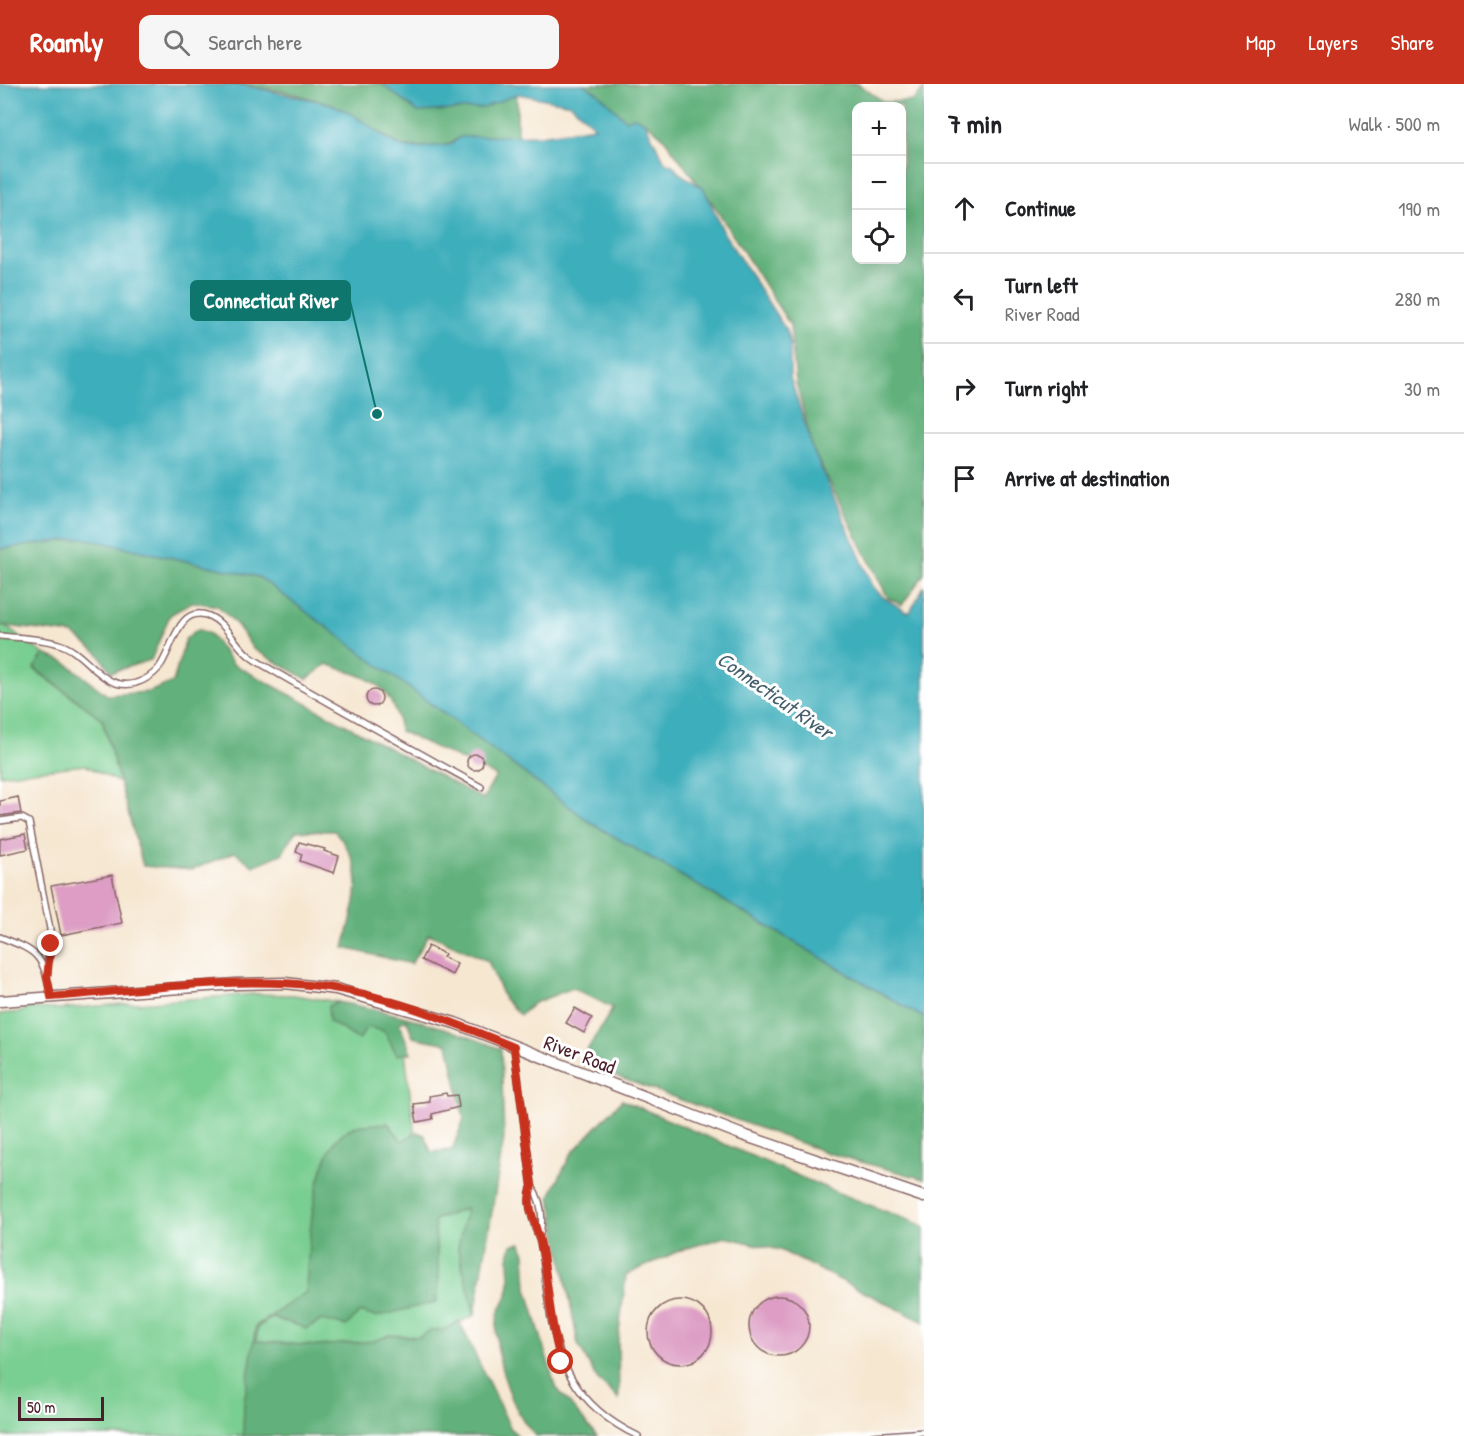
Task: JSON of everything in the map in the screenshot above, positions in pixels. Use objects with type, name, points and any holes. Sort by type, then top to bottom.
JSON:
[{"type":"street","name":"River Road","points":[[0,1001],[236,984],[311,985],[400,1005],[750,1138],[924,1197]]},
{"type":"lane","points":[[0,636],[59,644],[79,655],[98,673],[115,684],[132,684],[149,678],[160,667],[176,631],[185,621],[196,614],[210,616],[251,658],[481,787]]},
{"type":"lane","points":[[0,821],[22,818],[29,822],[50,929],[47,977]]},
{"type":"lane","points":[[0,937],[31,949],[42,961],[51,997]]},
{"type":"lane","points":[[514,1047],[532,1186],[539,1197],[542,1216],[543,1226],[539,1238]]},
{"type":"lane","points":[[532,1186],[529,1194],[533,1227],[539,1238],[549,1308],[561,1362],[586,1400],[600,1413],[638,1436]]},
{"type":"lane","points":[[872,1436],[924,1432]]},
{"type":"green space","points":[[232,84],[517,84],[517,136],[461,137],[444,146],[403,147],[332,104],[282,91]]},
{"type":"green space","points":[[583,84],[858,84],[884,102],[913,101],[924,89],[924,574],[902,605],[888,598],[813,450],[796,382],[790,325],[713,204],[663,137],[644,121],[634,117],[626,120],[598,93]]},
{"type":"green space","points":[[83,538],[259,577],[593,824],[924,1018],[924,1179],[828,1153],[579,1063],[613,1008],[573,988],[534,1003],[520,1015],[504,999],[488,961],[429,934],[411,964],[344,948],[355,901],[356,873],[346,846],[335,831],[296,831],[282,854],[253,866],[235,852],[192,870],[143,866],[102,719],[34,668],[44,654],[65,662],[107,695],[149,692],[173,682],[186,638],[198,629],[210,634],[233,664],[483,799],[496,776],[400,731],[391,702],[376,684],[327,664],[307,679],[253,649],[238,626],[218,606],[192,602],[170,615],[151,660],[111,672],[98,653],[73,634],[0,625],[0,549]]},
{"type":"green space","points":[[0,625],[44,654],[34,669],[102,719],[120,783],[85,765],[0,775]]},
{"type":"green space","points":[[255,994],[294,995],[338,1002],[336,1004],[402,1027],[435,1302],[439,1279],[434,1220],[467,1208],[458,1249],[475,1315],[444,1330],[419,1337],[374,1341],[268,1436],[0,1436],[0,1014],[20,1012],[30,1008],[59,1009]]},
{"type":"green space","points":[[338,1002],[421,1021],[501,1049],[504,1138],[475,1315],[458,1249],[466,1208],[434,1220],[439,1279],[436,1302],[375,1317],[360,1312],[346,1326],[322,1320],[306,1329],[273,1317],[258,1327],[256,1341],[318,1346],[374,1341],[389,1335],[419,1337],[431,1330],[444,1330],[459,1321],[511,1429],[518,1436],[243,1436],[244,1403],[256,1326],[306,1292],[314,1202],[327,1155],[338,1138],[355,1126],[388,1123],[402,1141],[417,1132],[425,1135],[431,1152],[452,1150],[464,1119],[448,1044],[413,1037],[407,1020],[399,1023],[411,1053],[397,1055],[384,1031],[367,1027],[359,1040],[329,1021],[328,1006]]},
{"type":"green space","points":[[622,1100],[831,1190],[924,1226],[924,1322],[780,1250],[725,1237],[681,1250],[626,1275],[618,1340],[619,1399],[597,1379],[578,1344],[550,1196],[571,1154]]},
{"type":"green space","points":[[521,1243],[525,1254],[527,1288],[555,1386],[597,1436],[536,1436],[527,1425],[511,1396],[500,1362],[497,1329],[498,1315],[509,1290],[510,1252],[512,1245]]},
{"type":"water","points":[[0,84],[243,85],[332,104],[352,114],[388,139],[403,147],[413,148],[449,145],[461,137],[540,135],[595,127],[571,104],[518,94],[483,108],[418,112],[382,84],[583,84],[598,93],[626,120],[634,117],[644,121],[665,162],[674,166],[678,172],[704,189],[725,235],[786,330],[790,344],[790,377],[813,450],[873,586],[885,598],[906,612],[910,612],[924,586],[924,1018],[593,824],[259,577],[83,538],[0,549]]},
{"type":"building","points":[[371,690],[377,690],[382,698],[380,704],[371,706],[366,701],[366,695]]},
{"type":"building","points":[[472,754],[478,754],[483,762],[481,768],[472,770],[467,765],[467,759]]},
{"type":"building","points":[[18,797],[21,813],[0,816],[0,801]]},
{"type":"building","points":[[25,834],[28,849],[0,855],[0,839]]},
{"type":"building","points":[[299,842],[325,849],[324,851],[339,856],[334,873],[300,861],[302,854],[296,852]]},
{"type":"building","points":[[112,875],[122,923],[61,935],[51,886]]},
{"type":"building","points":[[428,946],[445,954],[443,957],[457,964],[452,975],[421,960]]},
{"type":"building","points":[[575,1008],[592,1018],[584,1033],[566,1023]]},
{"type":"building","points":[[446,1093],[447,1096],[457,1095],[459,1107],[432,1114],[433,1119],[417,1122],[414,1104],[430,1102],[429,1096]]},
{"type":"building","points":[[773,1296],[785,1296],[801,1304],[807,1314],[809,1326],[807,1338],[801,1348],[785,1356],[773,1356],[757,1348],[749,1332],[749,1320],[757,1304]]},
{"type":"building","points":[[680,1300],[698,1305],[703,1309],[707,1314],[712,1332],[707,1350],[703,1355],[698,1359],[680,1364],[662,1359],[657,1355],[653,1350],[648,1332],[653,1314],[657,1309],[662,1305]]},
{"type":"place","name":"Connecticut River","points":[[377,414]]},
{"type":"route","points":[[51,944],[47,977],[51,997],[236,984],[302,984],[383,1000],[455,1023],[514,1047],[532,1186],[529,1194],[533,1227],[539,1238],[549,1308],[561,1362]]}]
